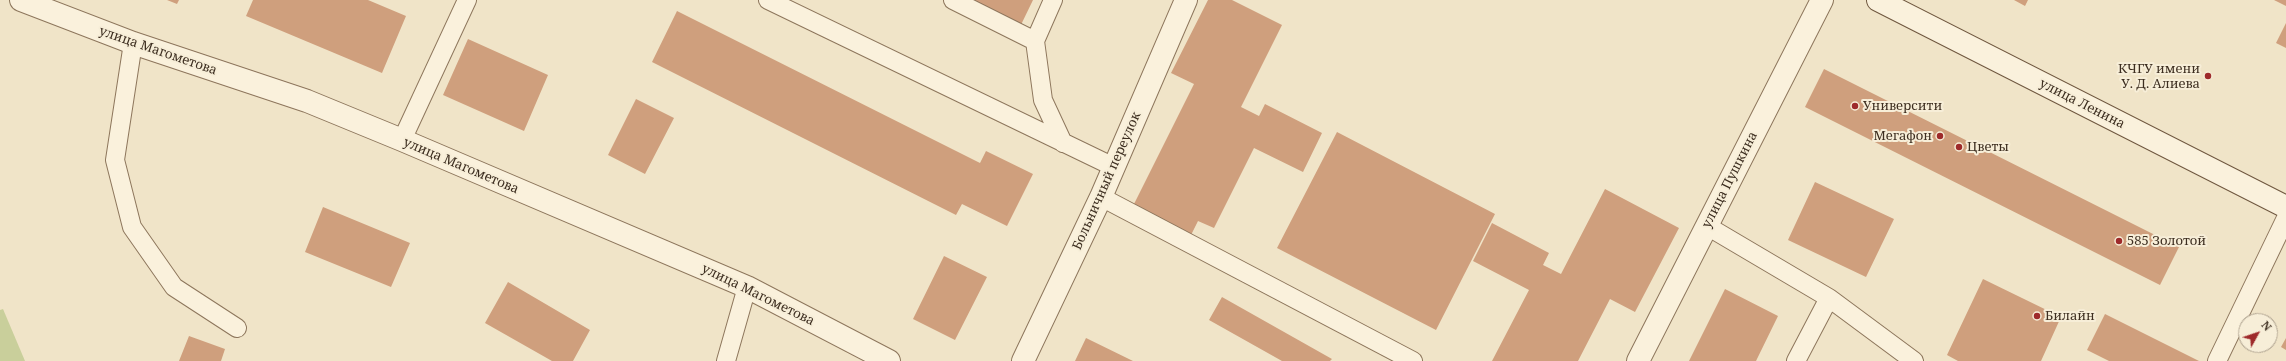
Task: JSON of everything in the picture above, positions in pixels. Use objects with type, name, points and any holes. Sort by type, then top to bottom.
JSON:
[{"type":"street","name":"улица Магометова","points":[[21,0],[132,43],[307,101],[402,140],[746,287],[889,361]]},
{"type":"street","name":"Больничный переулок","points":[[1023,361],[1101,197],[1186,0]]},
{"type":"street","name":"улица Пушкина","points":[[1638,361],[1822,0]]},
{"type":"street","name":"улица Ленина","points":[[1878,0],[2286,207]]},
{"type":"lane","points":[[402,140],[467,0]]},
{"type":"lane","points":[[768,0],[1114,167]]},
{"type":"lane","points":[[953,0],[1035,41]]},
{"type":"lane","points":[[1053,0],[1035,41],[1043,100],[1063,143]]},
{"type":"lane","points":[[132,43],[115,160],[132,227],[174,287],[237,328]]},
{"type":"lane","points":[[1101,197],[1413,361]]},
{"type":"lane","points":[[2217,361],[2286,218]]},
{"type":"lane","points":[[1707,226],[1829,298],[1914,361]]},
{"type":"lane","points":[[726,361],[746,287]]},
{"type":"lane","points":[[1796,361],[1829,298]]},
{"type":"green space","points":[[3,309],[25,361],[0,361],[0,310]]},
{"type":"building","points":[[167,0],[179,0],[177,4]]},
{"type":"building","points":[[253,0],[368,0],[406,16],[382,73],[246,16]]},
{"type":"building","points":[[955,0],[1033,0],[1018,31]]},
{"type":"building","points":[[1208,0],[1232,0],[1282,25],[1241,107],[1259,116],[1265,104],[1322,133],[1303,172],[1254,148],[1214,228],[1198,221],[1191,235],[1133,206],[1194,84],[1171,73]]},
{"type":"building","points":[[2014,0],[2028,0],[2025,6]]},
{"type":"building","points":[[2274,0],[2286,0],[2286,6]]},
{"type":"building","points":[[677,11],[980,163],[986,151],[1033,174],[1007,226],[962,204],[956,215],[652,62]]},
{"type":"building","points":[[2286,23],[2286,48],[2276,43]]},
{"type":"building","points":[[468,39],[548,75],[524,131],[443,95]]},
{"type":"building","points":[[1824,69],[2179,247],[2160,285],[1805,107]]},
{"type":"building","points":[[636,99],[674,118],[645,174],[608,155]]},
{"type":"building","points":[[1337,132],[1495,214],[1436,330],[1277,248]]},
{"type":"building","points":[[1815,182],[1894,219],[1866,277],[1788,240]]},
{"type":"building","points":[[1605,189],[1679,228],[1635,312],[1610,299],[1578,361],[1492,361],[1529,290],[1473,261],[1492,223],[1549,253],[1543,265],[1561,274]]},
{"type":"building","points":[[323,207],[410,243],[391,287],[305,252]]},
{"type":"building","points":[[944,256],[987,277],[955,340],[913,319]]},
{"type":"building","points":[[1983,279],[2061,317],[2041,361],[1958,361],[1947,355]]},
{"type":"building","points":[[508,282],[590,330],[573,361],[552,361],[485,323]]},
{"type":"building","points":[[1725,289],[1778,316],[1756,361],[1689,361]]},
{"type":"building","points":[[1222,297],[1332,359],[1330,361],[1282,361],[1209,320]]},
{"type":"building","points":[[2105,314],[2199,361],[2109,361],[2087,350]]},
{"type":"building","points":[[189,336],[225,349],[221,361],[179,361]]},
{"type":"building","points":[[1086,338],[1133,361],[1075,361]]},
{"type":"building","points":[[2286,338],[2286,350],[2281,347]]},
{"type":"place","name":"КЧГУ имени У. Д. Алиева","points":[[2208,76]]},
{"type":"place","name":"Университи","points":[[1855,106]]},
{"type":"place","name":"Мегафон","points":[[1940,136]]},
{"type":"place","name":"Цветы","points":[[1959,147]]},
{"type":"place","name":"585 Золотой","points":[[2119,241]]},
{"type":"place","name":"Билайн","points":[[2037,316]]}]
